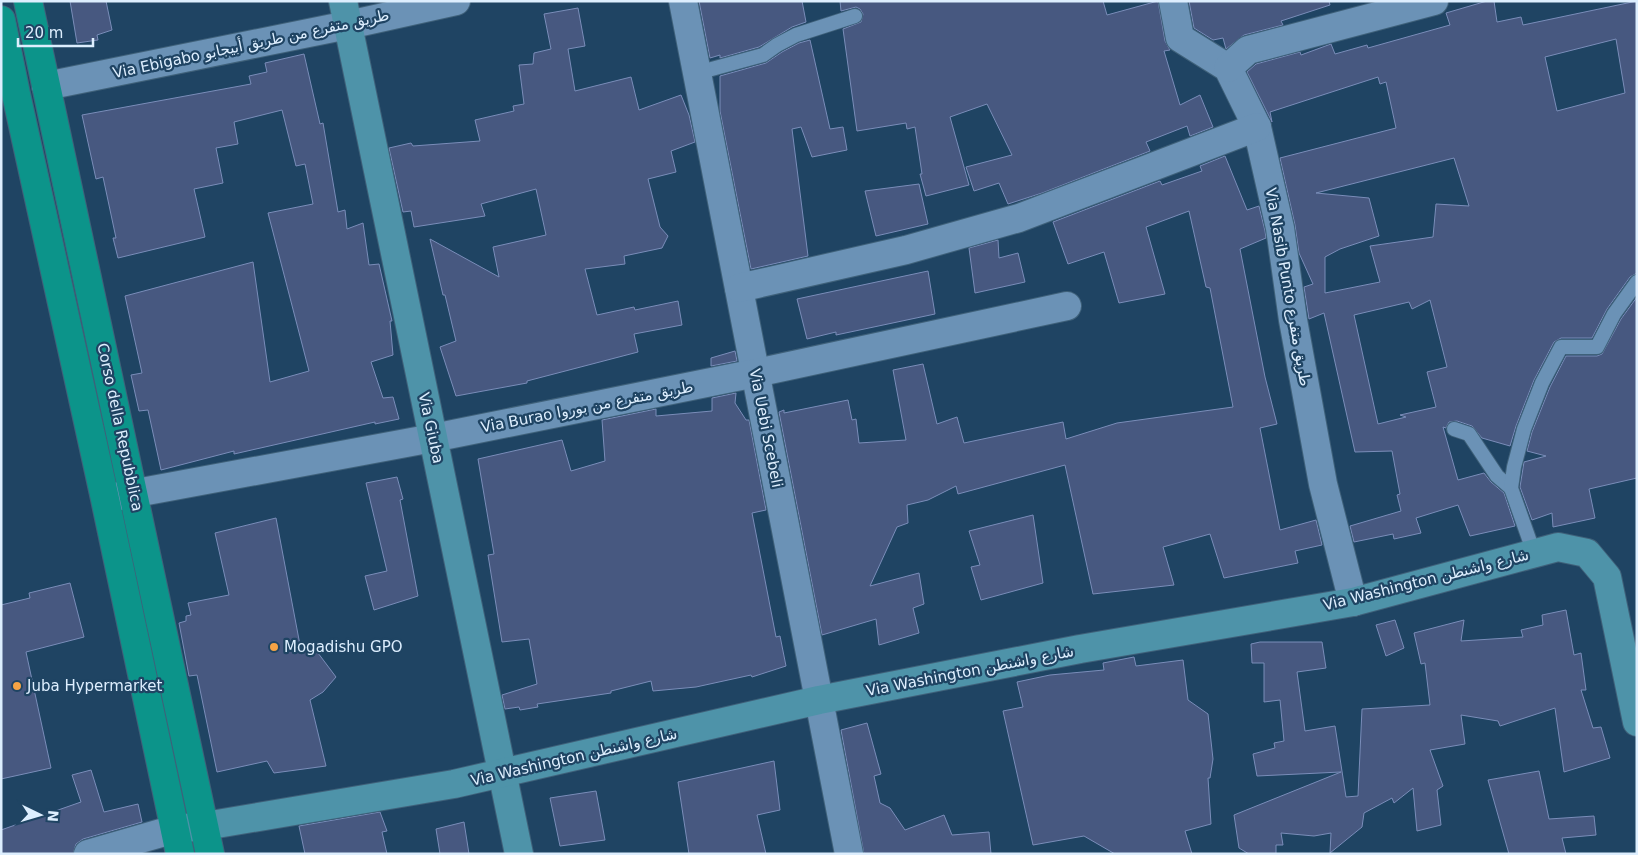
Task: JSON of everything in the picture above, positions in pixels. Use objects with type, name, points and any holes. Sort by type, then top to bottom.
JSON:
[{"type":"highway","name":"Corso della Repubblica","points":[[28,1],[135,494],[210,854]]},
{"type":"highway","points":[[1,20],[8,95],[105,499],[178,842]]},
{"type":"street","name":"Via Ebigabo طريق متفرع من طريق أبيجابو","points":[[46,86],[346,13],[456,1]]},
{"type":"street","name":"Via Uebi Scebeli","points":[[684,1],[849,854]]},
{"type":"street","points":[[1172,1],[1180,38],[1228,68],[1248,50],[1422,2]]},
{"type":"street","name":"Via Giuba","points":[[346,13],[519,854]]},
{"type":"street","name":"Via Nasib Punto طريق متفرع","points":[[1228,68],[1257,127],[1280,228],[1293,320],[1323,484],[1353,602]]},
{"type":"street","points":[[8,95],[46,86]]},
{"type":"street","points":[[739,288],[906,250],[1019,218],[1257,127]]},
{"type":"street","name":"Via Burao طريق متفرع من بوروا","points":[[105,499],[433,438],[756,373],[1067,306]]},
{"type":"street","name":"Via Washington شارع واشنطن","points":[[178,842],[205,826],[454,784],[819,700],[1080,649],[1353,602],[1558,547],[1587,553],[1607,576],[1637,722]]},
{"type":"street","points":[[88,854],[178,842]]},
{"type":"lane","points":[[697,73],[763,55],[796,35],[855,16]]},
{"type":"lane","points":[[1534,553],[1511,488],[1514,467],[1524,430],[1542,383],[1561,347],[1597,347],[1614,314],[1637,282]]},
{"type":"lane","points":[[1454,429],[1469,434],[1497,476],[1511,488]]},
{"type":"building","points":[[70,1],[106,1],[112,30],[97,35],[98,40],[77,43]]},
{"type":"building","points":[[699,1],[802,1],[806,22],[792,27],[759,47],[720,58],[720,55],[710,58]]},
{"type":"building","points":[[840,1],[1103,1],[1107,15],[1158,1],[1165,41],[1170,50],[1164,51],[1180,105],[1200,95],[1213,127],[1190,136],[1187,126],[1146,142],[1150,151],[1042,193],[1008,204],[999,183],[974,191],[966,167],[1012,155],[987,104],[950,117],[969,185],[926,196],[920,174],[922,174],[915,127],[907,129],[906,123],[857,131],[843,29],[861,22],[863,14],[856,7],[841,11]]},
{"type":"building","points":[[1189,1],[1329,1],[1330,5],[1281,21],[1283,25],[1244,35],[1226,49],[1223,38],[1213,40],[1194,28]]},
{"type":"building","points":[[1487,1],[1494,1],[1497,22],[1521,17],[1523,25],[1637,1],[1637,273],[1630,277],[1607,309],[1592,338],[1561,338],[1554,342],[1534,380],[1510,446],[1482,438],[1472,426],[1457,421],[1449,422],[1446,428],[1443,427],[1458,480],[1484,473],[1504,493],[1515,526],[1470,536],[1458,505],[1416,518],[1421,533],[1394,539],[1393,534],[1354,542],[1350,526],[1401,511],[1397,495],[1400,494],[1392,451],[1355,452],[1324,313],[1309,319],[1304,287],[1313,284],[1299,253],[1295,225],[1280,158],[1396,128],[1386,82],[1380,84],[1378,77],[1270,112],[1272,122],[1247,72],[1256,64],[1300,52],[1301,55],[1331,44],[1335,54],[1367,45],[1368,48],[1450,25],[1446,13]],"holes":[[[1616,39],[1625,93],[1557,111],[1545,57]],[[1454,158],[1469,206],[1436,204],[1433,237],[1370,246],[1380,282],[1325,293],[1325,257],[1340,249],[1379,236],[1369,198],[1316,193]],[[1430,300],[1447,367],[1427,372],[1436,407],[1400,415],[1406,417],[1378,424],[1354,315],[1409,302],[1412,309]]]},
{"type":"building","points":[[578,8],[585,46],[568,49],[575,91],[631,77],[639,110],[681,95],[689,115],[695,142],[671,151],[676,172],[648,179],[660,227],[668,236],[662,248],[624,256],[625,264],[585,269],[597,315],[634,307],[635,310],[678,301],[682,325],[634,334],[638,352],[527,381],[527,383],[456,396],[440,347],[456,341],[430,239],[499,277],[493,247],[546,235],[536,189],[481,204],[485,216],[414,227],[411,211],[403,212],[389,148],[411,143],[413,146],[480,141],[475,120],[514,111],[513,106],[524,104],[519,65],[533,64],[534,53],[551,49],[544,14]]},
{"type":"building","points":[[810,40],[830,129],[843,127],[847,150],[812,157],[801,127],[792,129],[808,256],[751,269],[720,111],[720,76],[766,63],[799,43]]},
{"type":"building","points":[[304,54],[320,124],[323,123],[338,212],[345,210],[347,229],[363,223],[369,265],[379,264],[392,321],[390,321],[393,355],[371,362],[383,398],[393,397],[399,419],[375,424],[375,422],[234,454],[234,451],[161,470],[148,410],[139,411],[131,375],[142,373],[125,296],[253,262],[270,382],[309,371],[268,213],[313,204],[305,164],[296,166],[282,110],[234,122],[238,144],[216,148],[223,183],[194,189],[205,237],[118,258],[113,238],[116,238],[103,177],[96,179],[82,115],[251,84],[249,76],[267,72],[265,63]]},
{"type":"building","points":[[1225,156],[1247,210],[1259,206],[1265,231],[1266,238],[1240,249],[1265,377],[1277,424],[1260,428],[1280,530],[1316,520],[1322,545],[1295,551],[1298,563],[1224,578],[1210,534],[1163,547],[1174,585],[1093,594],[1065,465],[958,494],[956,486],[928,500],[907,505],[908,523],[897,527],[870,586],[919,573],[924,604],[913,608],[919,633],[879,645],[876,619],[822,635],[779,412],[784,410],[784,413],[848,400],[852,420],[856,419],[859,443],[906,440],[893,370],[923,364],[937,424],[957,417],[964,443],[1063,422],[1066,439],[1117,423],[1233,407],[1210,288],[1206,287],[1189,211],[1146,227],[1165,294],[1119,303],[1104,252],[1068,264],[1053,222],[1160,181],[1162,185],[1202,171],[1200,166]]},
{"type":"building","points":[[919,184],[928,224],[876,236],[865,191]]},
{"type":"building","points":[[998,240],[999,258],[1018,253],[1025,282],[975,293],[969,248]]},
{"type":"building","points":[[928,271],[935,314],[836,335],[836,332],[807,339],[797,299]]},
{"type":"building","points":[[1637,297],[1637,478],[1589,489],[1595,518],[1553,527],[1552,513],[1532,520],[1520,487],[1524,462],[1546,456],[1527,451],[1532,432],[1550,387],[1566,356],[1597,356],[1602,354],[1621,319]]},
{"type":"building","points":[[735,351],[737,361],[711,366],[711,358]]},
{"type":"building","points":[[736,393],[735,403],[746,420],[749,420],[766,510],[752,513],[776,637],[780,636],[786,666],[752,677],[751,675],[696,687],[653,691],[651,681],[611,691],[611,693],[537,704],[538,707],[520,710],[519,707],[505,709],[502,695],[537,684],[529,639],[502,642],[488,555],[494,554],[478,459],[562,440],[571,471],[605,461],[602,420],[656,409],[656,416],[712,411],[712,398]]},
{"type":"building","points":[[397,477],[403,499],[400,500],[418,596],[374,610],[365,576],[387,571],[366,483]]},
{"type":"building","points":[[1033,515],[1043,583],[981,600],[971,567],[980,565],[969,531]]},
{"type":"building","name":"Mogadishu GPO","points":[[276,518],[300,645],[315,649],[336,677],[323,692],[310,700],[326,766],[274,773],[267,761],[217,772],[197,675],[189,676],[179,623],[186,621],[186,616],[191,615],[188,603],[229,595],[215,533]]},
{"type":"building","name":"Juba Hypermarket","points":[[70,583],[84,637],[26,652],[51,768],[1,779],[1,605],[30,598],[29,593]]},
{"type":"building","points":[[1566,610],[1574,655],[1581,653],[1586,690],[1581,690],[1593,728],[1601,727],[1610,758],[1564,772],[1555,708],[1500,726],[1498,721],[1461,715],[1465,744],[1430,750],[1443,786],[1437,790],[1441,825],[1417,831],[1413,788],[1394,803],[1392,798],[1364,813],[1362,827],[1330,853],[1331,833],[1314,836],[1281,833],[1283,845],[1276,845],[1276,854],[1249,854],[1239,848],[1234,815],[1341,772],[1257,776],[1253,754],[1275,748],[1274,743],[1284,741],[1280,700],[1264,702],[1264,663],[1252,663],[1251,644],[1260,642],[1322,642],[1326,668],[1297,672],[1305,731],[1335,726],[1346,797],[1358,796],[1362,709],[1430,705],[1425,663],[1421,664],[1414,633],[1464,620],[1461,641],[1523,637],[1521,630],[1543,625],[1542,615]]},
{"type":"building","points":[[1395,620],[1404,648],[1386,656],[1376,625]]},
{"type":"building","points":[[1134,657],[1136,666],[1183,660],[1188,700],[1208,714],[1213,759],[1210,778],[1208,778],[1211,824],[1185,831],[1192,854],[1115,854],[1084,836],[1033,845],[1003,711],[1023,707],[1017,682],[1050,675],[1104,670],[1103,663]]},
{"type":"building","points":[[867,723],[881,774],[874,776],[880,803],[890,808],[905,830],[944,815],[952,835],[989,832],[991,854],[864,854],[841,730]]},
{"type":"building","points":[[774,761],[780,810],[757,815],[766,854],[689,854],[678,782]]},
{"type":"building","points":[[91,770],[104,812],[138,804],[142,822],[83,839],[76,844],[73,854],[1,854],[1,830],[81,802],[72,775]]},
{"type":"building","points":[[1539,771],[1549,819],[1594,816],[1596,835],[1562,838],[1566,854],[1509,854],[1488,780]]},
{"type":"building","points":[[596,791],[605,840],[560,846],[550,798]]},
{"type":"building","points":[[380,812],[387,831],[382,832],[387,854],[305,854],[299,826]]},
{"type":"building","points":[[464,822],[469,854],[440,854],[436,829]]},
{"type":"place","name":"Mogadishu GPO","points":[[274,647]]},
{"type":"place","name":"Juba Hypermarket","points":[[17,686]]}]
